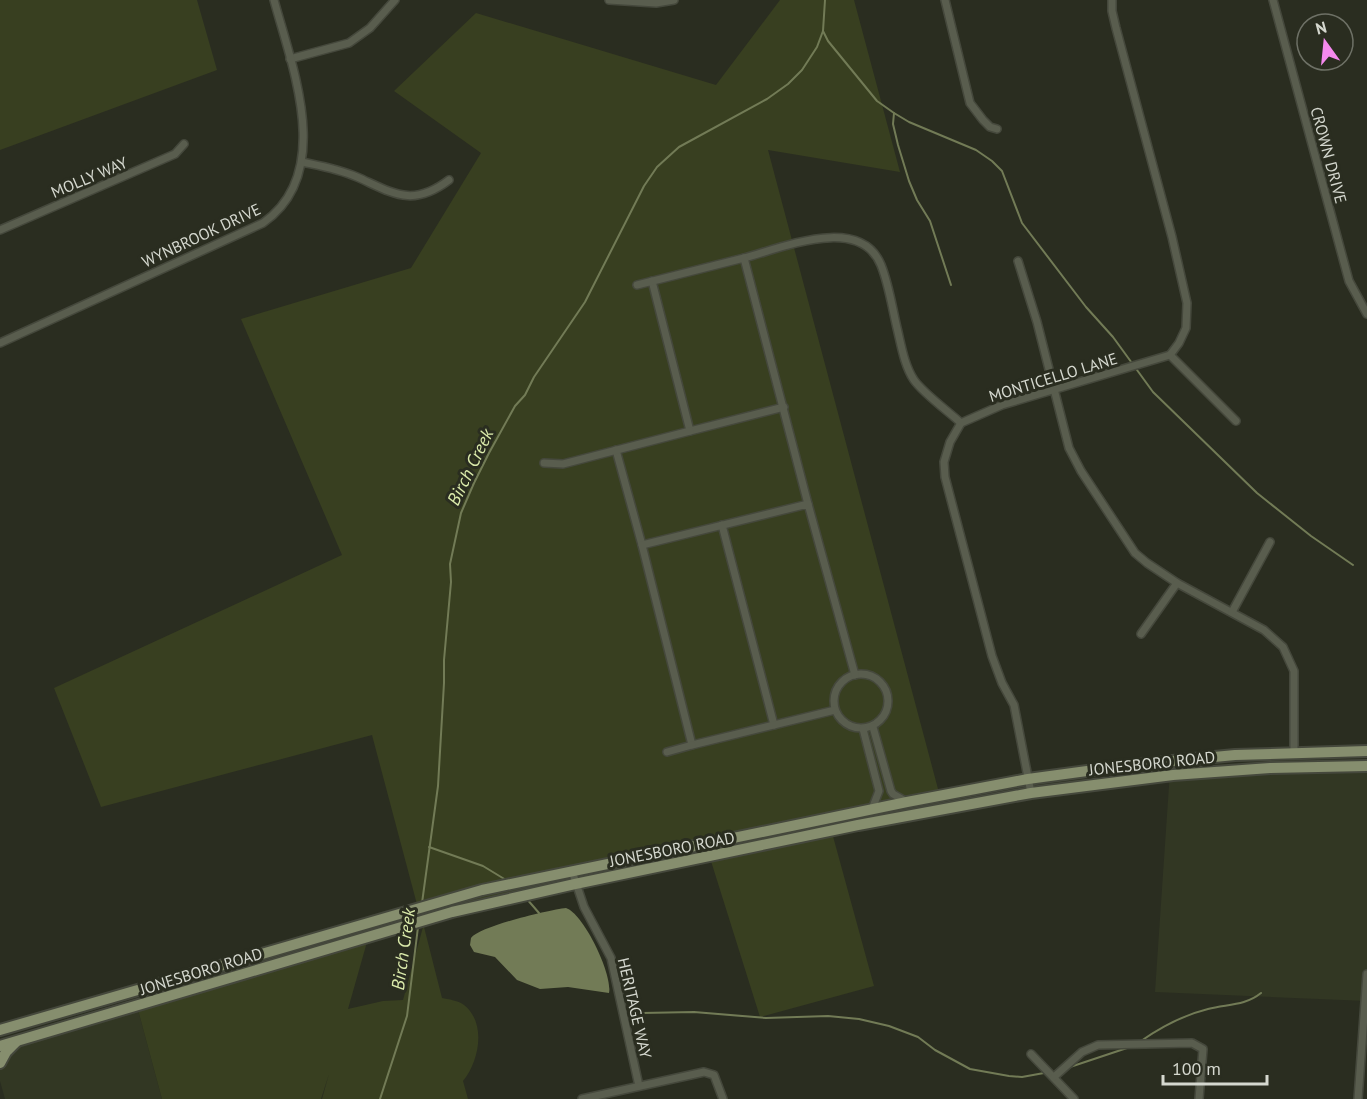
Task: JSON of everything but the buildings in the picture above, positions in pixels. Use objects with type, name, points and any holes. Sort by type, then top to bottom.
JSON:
[{"type":"main road","name":"JONESBORO ROAD","points":[[0,1030],[482,890],[872,809],[1028,779],[1114,767],[1199,758],[1367,751]]},
{"type":"main road","name":"JONESBORO ROAD","points":[[0,1046],[442,915],[575,884],[858,825],[1031,793],[1218,771],[1367,766]]},
{"type":"main road","points":[[0,1063],[6,1052],[17,1041]]},
{"type":"street","name":"WYNBROOK DRIVE","points":[[0,343],[263,223],[285,202],[302,162],[304,138],[302,113],[274,0]]},
{"type":"street","points":[[290,59],[349,43],[370,28],[395,0]]},
{"type":"street","points":[[609,0],[656,3],[674,0]]},
{"type":"street","points":[[945,0],[970,103],[990,127],[997,129]]},
{"type":"street","points":[[1112,0],[1116,28],[1172,237],[1187,303],[1186,328],[1170,356],[1236,421]]},
{"type":"street","name":"CROWN DRIVE","points":[[1273,0],[1349,281],[1367,314]]},
{"type":"street","name":"MOLLY WAY","points":[[0,230],[175,154],[184,144]]},
{"type":"street","points":[[302,162],[329,167],[390,193],[404,196],[439,188],[449,180]]},
{"type":"street","points":[[637,285],[821,238],[844,237],[860,242],[872,252],[881,264],[901,341],[914,380],[961,423],[950,442],[944,462],[945,477],[992,657],[1014,705],[1031,793]]},
{"type":"street","points":[[744,258],[855,675]]},
{"type":"street","points":[[1018,261],[1037,322],[1070,448],[1080,471],[1135,553],[1177,583],[1232,612],[1276,639],[1283,647],[1294,670],[1294,753]]},
{"type":"street","points":[[652,281],[690,431]]},
{"type":"street","name":"MONTICELLO LANE","points":[[961,423],[1002,405],[1170,356]]},
{"type":"street","points":[[544,463],[563,464],[784,407]]},
{"type":"street","points":[[615,450],[642,545],[692,745]]},
{"type":"street","points":[[642,545],[808,504]]},
{"type":"street","points":[[722,525],[774,725]]},
{"type":"street","points":[[1232,612],[1270,542]]},
{"type":"street","points":[[1141,634],[1177,583]]},
{"type":"street","points":[[855,675],[873,676],[886,688],[889,706],[886,715],[873,727],[863,729],[849,726],[838,717],[835,710],[834,701],[840,684],[855,675]]},
{"type":"street","points":[[667,752],[835,710]]},
{"type":"street","points":[[873,727],[891,791],[907,802]]},
{"type":"street","points":[[863,729],[879,791],[872,809]]},
{"type":"street","name":"HERITAGE WAY","points":[[572,871],[590,919],[611,958],[639,1086]]},
{"type":"street","points":[[1358,1099],[1367,974]]},
{"type":"street","points":[[1054,1077],[1082,1052],[1098,1045],[1192,1043],[1203,1049],[1199,1099]]},
{"type":"street","points":[[1031,1054],[1074,1099]]},
{"type":"street","points":[[582,1099],[710,1072],[718,1081],[723,1099]]},
{"type":"shaded area","points":[[0,0],[197,0],[217,70],[0,150]]},
{"type":"shaded area","points":[[780,0],[854,0],[900,172],[768,150],[942,804],[831,829],[874,986],[760,1017],[705,842],[424,927],[442,998],[464,1005],[476,1022],[478,1043],[476,1053],[469,1073],[463,1081],[468,1099],[322,1099],[329,1074],[321,1099],[162,1099],[137,1006],[367,942],[348,1009],[383,1001],[403,1000],[423,927],[372,735],[101,807],[54,688],[342,555],[241,319],[411,268],[481,153],[394,91],[476,13],[716,85]]},
{"type":"shaded area","points":[[1367,761],[1367,1001],[1155,992],[1170,771]]},
{"type":"shaded area","points":[[566,908],[581,921],[596,946],[606,973],[609,993],[568,987],[540,989],[517,980],[495,957],[474,952],[470,945],[471,938],[487,929],[531,915]]},
{"type":"shaded area","points":[[137,1006],[162,1099],[5,1099],[0,1081],[0,1045]]},
{"type":"waterway","name":"Birch Creek","points":[[422,903],[438,786],[444,660],[451,582],[450,564],[461,513],[474,483],[515,406],[525,395],[534,377],[585,302],[644,186],[657,167],[679,147],[767,99],[788,84],[802,70],[817,47],[823,31],[825,0]]},
{"type":"waterway","points":[[823,31],[828,41],[877,101],[909,122],[976,150],[1002,171],[1022,223],[1086,307],[1113,337],[1153,392],[1257,493],[1311,536],[1353,565]]},
{"type":"waterway","points":[[894,113],[893,124],[909,181],[930,221],[951,285]]},
{"type":"waterway","points":[[429,847],[483,866],[506,880]]},
{"type":"waterway","points":[[526,898],[539,913]]},
{"type":"waterway","name":"Birch Creek","points":[[380,1099],[407,1016],[418,927]]},
{"type":"waterway","points":[[1141,1041],[1165,1026],[1190,1015],[1242,1002],[1261,993]]},
{"type":"waterway","points":[[632,1011],[642,1013],[694,1012],[766,1018],[828,1016],[859,1019],[889,1026],[918,1037],[935,1050],[970,1069],[1022,1077],[1044,1073]]},
{"type":"waterway","points":[[1070,1067],[1130,1047]]}]
